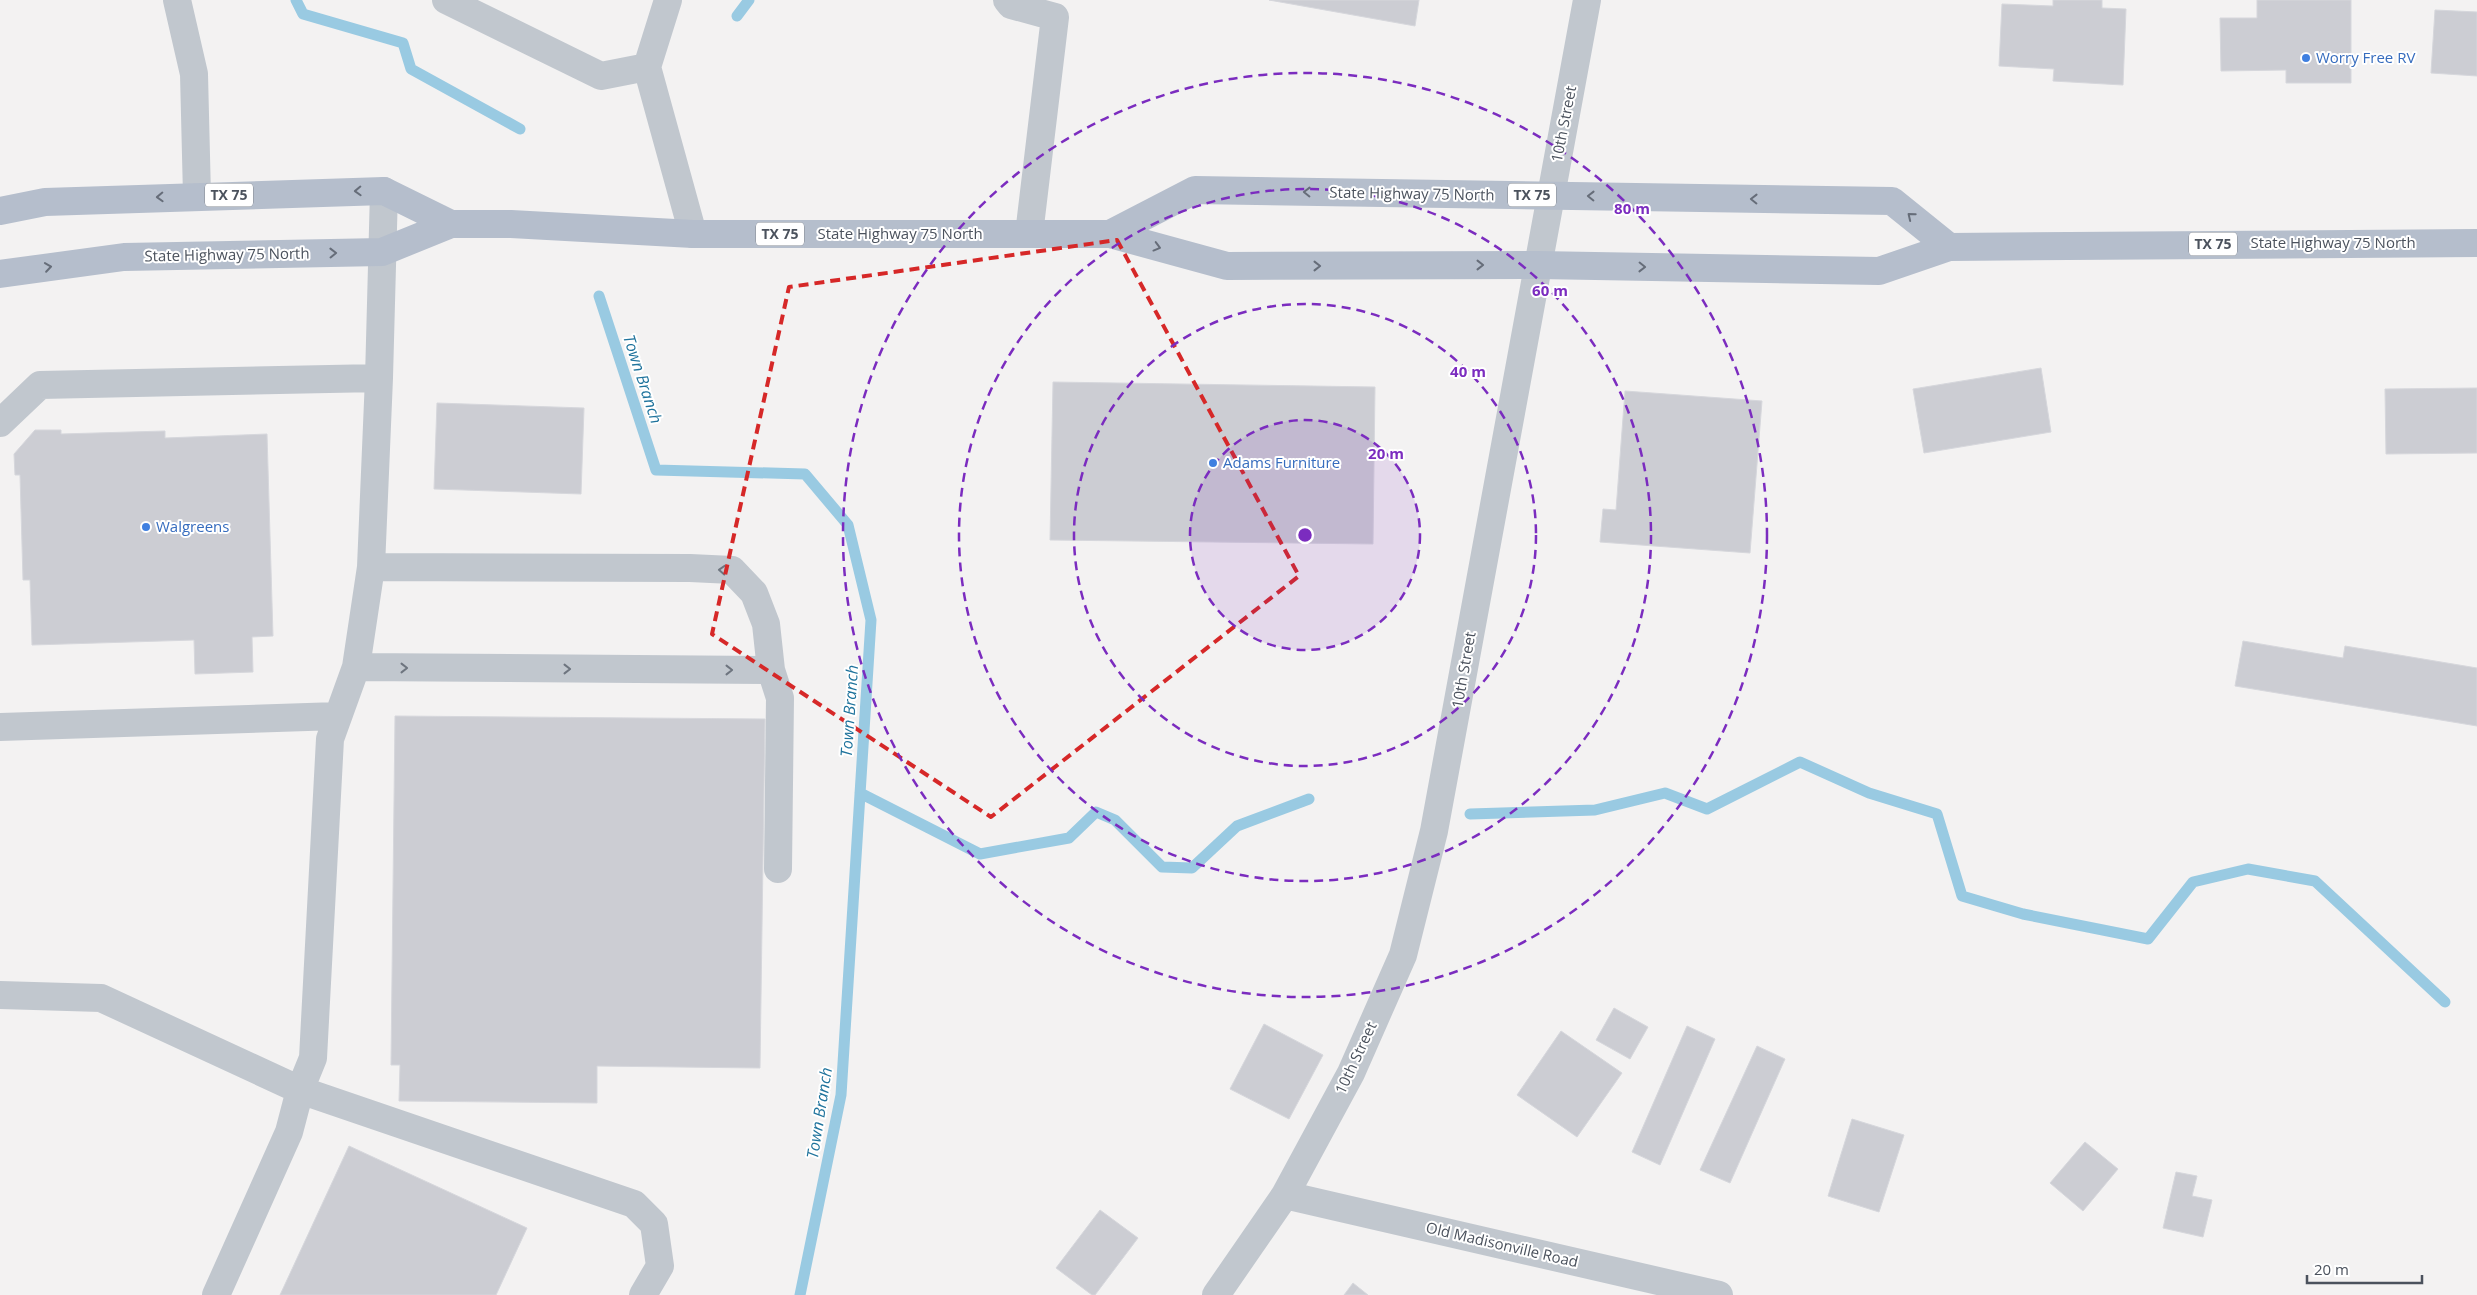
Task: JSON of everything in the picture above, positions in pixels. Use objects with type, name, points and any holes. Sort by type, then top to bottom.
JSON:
[{"type":"main road","name":"State Highway 75 North","points":[[0,212],[46,202],[384,190],[451,224]]},
{"type":"main road","name":"State Highway 75 North","points":[[1110,234],[1195,190],[1892,201],[1948,247]]},
{"type":"main road","name":"State Highway 75 North","points":[[0,274],[124,257],[382,252],[451,224],[511,224],[693,234],[1110,234],[1227,266],[1538,265],[1879,271],[1948,247],[2477,243]]},
{"type":"street","points":[[178,0],[194,74],[197,196]]},
{"type":"street","points":[[446,0],[601,76],[647,67]]},
{"type":"street","points":[[668,0],[647,67],[693,234]]},
{"type":"street","points":[[1007,0],[1011,5],[1055,17],[1029,234]]},
{"type":"street","name":"10th Street","points":[[1216,1295],[1285,1195],[1351,1073],[1403,955],[1434,831],[1587,0]]},
{"type":"street","points":[[216,1295],[289,1132],[300,1090],[314,1058],[330,739],[356,667],[371,567],[384,190]]},
{"type":"street","points":[[0,423],[40,385],[379,378]]},
{"type":"street","points":[[371,567],[732,570],[754,594],[766,624],[771,670],[780,698],[778,869]]},
{"type":"street","points":[[356,667],[771,670]]},
{"type":"street","points":[[0,727],[338,716]]},
{"type":"street","points":[[0,996],[101,998],[300,1090],[634,1204],[654,1224],[660,1266],[643,1295]]},
{"type":"street","name":"Old Madisonville Road","points":[[1285,1195],[1718,1295]]},
{"type":"highlighted area","points":[[1117,240],[1299,576],[991,817],[712,634],[789,287]]},
{"type":"building","points":[[1269,0],[1419,0],[1415,26]]},
{"type":"building","points":[[2053,0],[2102,0],[2102,8],[2126,9],[2123,85],[2053,81],[2054,69],[1999,66],[2002,4],[2053,6]]},
{"type":"building","points":[[2257,0],[2351,0],[2351,83],[2286,83],[2286,70],[2221,71],[2220,18],[2257,18]]},
{"type":"building","points":[[2435,10],[2477,12],[2477,76],[2431,73]]},
{"type":"building","points":[[2041,368],[2051,432],[1924,453],[1913,389]]},
{"type":"building","name":"Adams Furniture","points":[[1053,382],[1375,387],[1373,544],[1050,540]]},
{"type":"building","points":[[2477,388],[2477,453],[2386,454],[2385,389]]},
{"type":"building","points":[[1625,391],[1762,401],[1750,553],[1600,542],[1603,509],[1616,510]]},
{"type":"building","points":[[437,403],[584,408],[581,494],[434,489]]},
{"type":"building","name":"Walgreens","points":[[35,430],[61,430],[61,434],[165,431],[165,438],[267,434],[273,636],[252,637],[253,672],[195,674],[194,640],[32,645],[30,580],[23,580],[20,475],[15,475],[14,454]]},
{"type":"building","points":[[2243,641],[2343,658],[2345,646],[2477,668],[2477,726],[2235,686]]},
{"type":"building","points":[[395,716],[765,719],[760,1068],[597,1066],[597,1103],[399,1101],[400,1065],[391,1065]]},
{"type":"building","points":[[1614,1008],[1648,1027],[1630,1059],[1596,1040]]},
{"type":"building","points":[[1264,1024],[1323,1055],[1289,1119],[1230,1089]]},
{"type":"building","points":[[1687,1026],[1715,1039],[1660,1165],[1632,1152]]},
{"type":"building","points":[[1561,1031],[1622,1073],[1577,1137],[1517,1095]]},
{"type":"building","points":[[1757,1046],[1785,1059],[1730,1183],[1700,1170]]},
{"type":"building","points":[[1852,1119],[1904,1135],[1879,1212],[1828,1196]]},
{"type":"building","points":[[2085,1142],[2118,1169],[2083,1211],[2050,1183]]},
{"type":"building","points":[[349,1146],[527,1228],[496,1295],[280,1295]]},
{"type":"building","points":[[2176,1172],[2197,1176],[2192,1196],[2212,1200],[2203,1237],[2163,1228]]},
{"type":"building","points":[[1100,1210],[1138,1238],[1095,1295],[1092,1295],[1056,1268]]},
{"type":"building","points":[[1353,1283],[1368,1295],[1344,1295]]},
{"type":"waterway","name":"Town Branch","points":[[296,0],[303,14],[403,43],[411,69],[520,129]]},
{"type":"waterway","points":[[737,16],[749,0]]},
{"type":"waterway","name":"Town Branch","points":[[599,296],[656,470],[805,474],[848,525],[871,620],[841,1095],[800,1295]]},
{"type":"waterway","points":[[1470,814],[1595,810],[1665,793],[1707,809],[1800,762],[1869,793],[1937,814],[1962,896],[2023,914],[2148,939],[2193,882],[2248,869],[2315,881],[2445,1002]]},
{"type":"waterway","points":[[860,793],[980,854],[1069,838],[1096,812],[1115,820],[1162,867],[1192,868],[1237,826],[1309,799]]},
{"type":"place","name":"Worry Free RV","points":[[2306,58]]},
{"type":"place","name":"Adams Furniture","points":[[1213,463]]},
{"type":"place","name":"Walgreens","points":[[146,527]]}]
